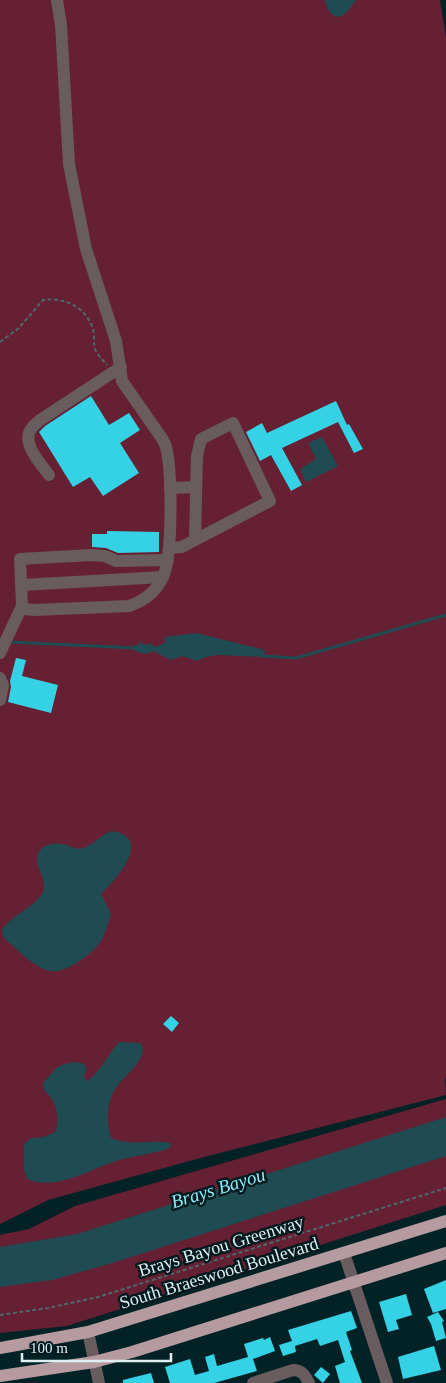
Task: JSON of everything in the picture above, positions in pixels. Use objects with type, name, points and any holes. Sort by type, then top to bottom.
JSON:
[{"type":"main road","name":"South Braeswood Boulevard","points":[[0,1348],[88,1332],[446,1221]]},
{"type":"main road","points":[[0,1376],[94,1362],[132,1352],[446,1252]]},
{"type":"street","points":[[22,606],[26,609],[34,610],[129,606],[142,601],[153,591],[163,577],[168,554],[170,488],[166,446],[122,381],[117,370],[116,341],[86,249],[76,202],[69,164],[61,25],[57,0]]},
{"type":"street","points":[[49,476],[29,445],[30,429],[40,420],[117,370]]},
{"type":"street","points":[[4,645],[22,606],[20,560],[91,555],[105,556],[116,561],[168,554],[270,501],[233,423],[201,439],[197,456],[194,540]]},
{"type":"street","points":[[170,488],[196,487]]},
{"type":"street","points":[[22,585],[163,577]]},
{"type":"street","points":[[0,678],[3,685],[0,700]]},
{"type":"street","points":[[344,1253],[387,1383]]},
{"type":"street","points":[[88,1332],[99,1383]]},
{"type":"street","points":[[253,1383],[293,1370],[299,1370],[305,1374],[309,1383]]},
{"type":"path","points":[[0,342],[19,328],[43,300],[63,301],[75,305],[84,312],[93,331],[95,350],[117,370]]},
{"type":"path","name":"Brays Bayou Greenway","points":[[0,1315],[48,1308],[98,1297],[446,1188]]},
{"type":"shaded area","points":[[0,0],[440,0],[446,38],[446,1095],[204,1157],[48,1200],[0,1224]]},
{"type":"shaded area","points":[[446,1099],[446,1205],[67,1326],[0,1333],[0,1235],[29,1229],[75,1206]]},
{"type":"water","points":[[325,0],[356,0],[344,14],[337,17],[330,12]]},
{"type":"water","points":[[322,437],[338,466],[306,482],[300,469],[316,459],[308,443]]},
{"type":"water","points":[[196,633],[265,650],[264,657],[219,655],[196,661],[182,656],[171,660],[153,651],[145,654],[133,650],[134,645],[139,645],[141,640],[142,644],[150,643],[155,647],[165,643],[165,637]]},
{"type":"water","points":[[112,831],[124,835],[130,842],[131,850],[122,870],[101,894],[111,914],[102,939],[88,955],[62,970],[50,971],[38,966],[5,939],[2,929],[34,903],[42,894],[44,881],[39,868],[39,852],[45,846],[55,844],[64,844],[77,849],[83,848]]},
{"type":"water","points":[[119,1042],[140,1043],[143,1050],[134,1068],[117,1086],[112,1095],[108,1107],[108,1126],[111,1138],[126,1142],[171,1143],[170,1148],[120,1160],[62,1181],[50,1183],[27,1179],[24,1170],[24,1144],[31,1138],[44,1137],[55,1132],[57,1126],[56,1110],[52,1099],[44,1090],[43,1083],[61,1066],[77,1062],[85,1065],[84,1076],[86,1081],[90,1079]]},
{"type":"water","points":[[446,1117],[446,1156],[109,1264],[52,1280],[0,1287],[0,1247],[77,1234]]},
{"type":"building","points":[[91,396],[109,425],[129,413],[140,430],[120,443],[139,473],[103,496],[90,477],[73,487],[39,432],[45,426]]},
{"type":"building","points":[[336,401],[347,425],[349,424],[363,449],[354,453],[338,422],[282,448],[302,485],[291,491],[271,455],[260,461],[246,432],[262,423],[267,433]]},
{"type":"building","points":[[107,531],[159,532],[159,552],[118,553],[106,548],[92,547],[92,534],[107,534]]},
{"type":"building","points":[[16,658],[26,660],[22,676],[58,685],[51,713],[8,702],[11,687],[10,681]]},
{"type":"building","points":[[171,1016],[179,1023],[172,1032],[163,1024]]},
{"type":"building","points":[[446,1280],[446,1309],[433,1313],[424,1289]]},
{"type":"building","points":[[406,1294],[412,1315],[396,1320],[399,1329],[388,1332],[379,1302]]},
{"type":"building","points":[[351,1311],[357,1328],[346,1332],[352,1350],[350,1351],[362,1383],[340,1383],[335,1366],[345,1362],[338,1340],[320,1346],[317,1339],[295,1346],[296,1352],[283,1356],[279,1345],[292,1341],[288,1330]]},
{"type":"building","points":[[438,1312],[444,1321],[442,1322],[446,1338],[436,1341],[427,1317]]},
{"type":"building","points":[[270,1337],[275,1351],[253,1359],[257,1371],[214,1383],[170,1383],[165,1367],[190,1359],[195,1375],[209,1371],[205,1357],[214,1354],[217,1366],[248,1357],[244,1344]]},
{"type":"building","points":[[434,1346],[441,1370],[403,1379],[398,1357]]},
{"type":"building","points":[[321,1367],[330,1374],[323,1383],[314,1375]]},
{"type":"building","points":[[151,1373],[154,1383],[123,1383],[123,1380]]},
{"type":"waterway","points":[[262,656],[296,658],[446,615]]},
{"type":"waterway","points":[[10,642],[136,648]]},
{"type":"water label","name":"Brays Bayou","points":[[218,1188]]}]
